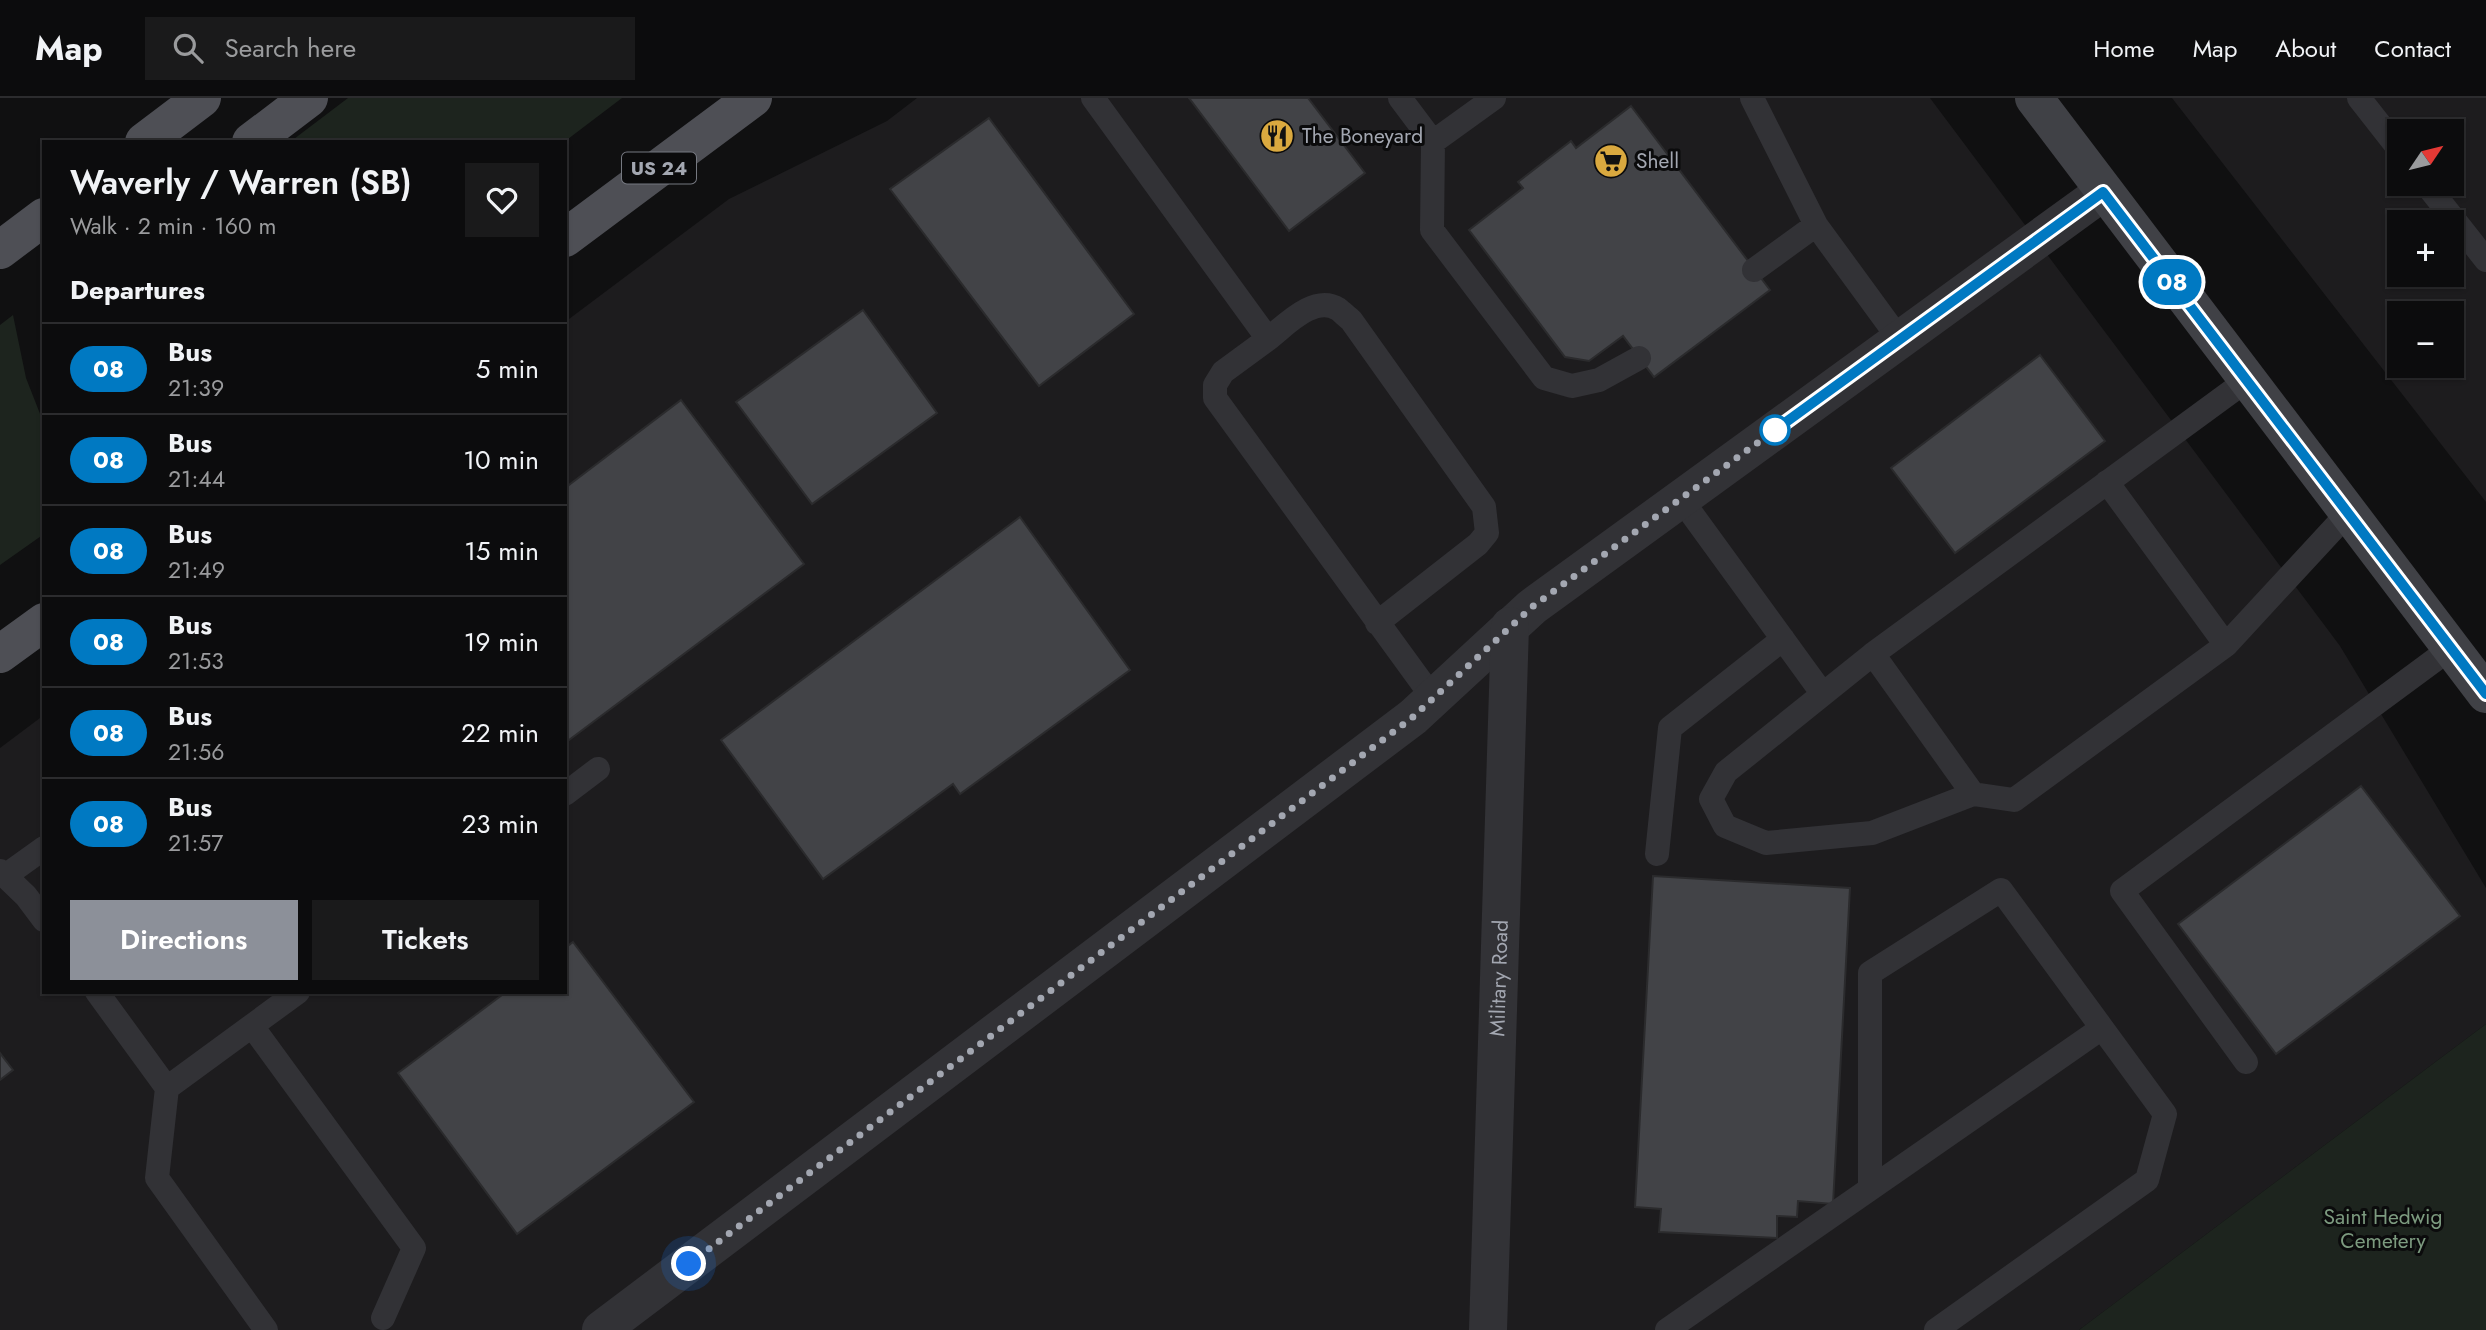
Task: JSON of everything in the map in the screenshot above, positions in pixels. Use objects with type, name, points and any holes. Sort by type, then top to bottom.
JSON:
[{"type":"main road","points":[[147,140],[202,98]]},
{"type":"main road","points":[[254,140],[309,98]]},
{"type":"main road","name":"US 24","points":[[567,237],[753,98]]},
{"type":"main road","points":[[2034,98],[2486,694]]},
{"type":"main road","points":[[0,250],[42,218]]},
{"type":"main road","points":[[0,654],[42,626]]},
{"type":"street","points":[[601,1330],[1413,717],[1532,607],[2103,192]]},
{"type":"street","name":"Military Road","points":[[1488,1330],[1510,626]]},
{"type":"lane","points":[[1093,98],[1268,339]]},
{"type":"lane","points":[[1400,98],[1433,142],[1433,230],[1544,378],[1572,386],[1599,380],[1639,358]]},
{"type":"lane","points":[[1433,142],[1494,98]]},
{"type":"lane","points":[[1752,98],[1816,225],[1900,340]]},
{"type":"lane","points":[[2359,98],[2387,134]]},
{"type":"lane","points":[[2435,196],[2486,260]]},
{"type":"lane","points":[[1754,270],[1816,225]]},
{"type":"lane","points":[[1377,623],[1478,544],[1487,533],[1484,508],[1351,320],[1335,307],[1307,309],[1223,372],[1215,385],[1215,398],[1377,623],[1433,698]]},
{"type":"lane","points":[[2247,380],[1872,654],[1726,772],[1711,799],[1725,826],[1766,842],[1872,833],[1973,794],[2014,800],[2226,645],[2348,513]]},
{"type":"lane","points":[[2107,482],[2226,645]]},
{"type":"lane","points":[[1681,499],[1822,693]]},
{"type":"lane","points":[[1657,854],[1670,727],[1783,639]]},
{"type":"lane","points":[[2246,1062],[2122,891],[2451,648]]},
{"type":"lane","points":[[1872,654],[1973,794]]},
{"type":"lane","points":[[567,792],[598,769]]},
{"type":"lane","points":[[42,849],[3,874],[26,896],[42,917]]},
{"type":"lane","points":[[1870,1189],[1870,973],[2001,890],[2165,1114],[2147,1180],[1936,1330]]},
{"type":"lane","points":[[98,994],[167,1088],[157,1178],[266,1330]]},
{"type":"lane","points":[[167,1088],[295,994]]},
{"type":"lane","points":[[252,1026],[414,1248],[381,1326]]},
{"type":"lane","points":[[1667,1330],[2102,1028]]},
{"type":"shaded area","points":[[917,98],[1930,98],[2340,646],[2486,888],[2486,1024],[2079,1330],[0,1330],[0,748],[42,716],[42,994],[567,994],[567,320],[729,199],[887,121]]},
{"type":"shaded area","points":[[2172,98],[2486,98],[2486,502],[2390,378],[2464,378],[2464,301],[2387,301],[2387,375]]},
{"type":"green space","points":[[348,98],[622,98],[567,140],[293,140]]},
{"type":"green space","points":[[13,315],[26,378],[42,419],[42,535],[0,565],[0,325]]},
{"type":"green space","name":"Saint Hedwig Cemetery","points":[[2486,1024],[2486,1330],[2079,1330]]},
{"type":"building","name":"The Boneyard","points":[[1189,98],[1308,98],[1365,173],[1289,231]]},
{"type":"building","points":[[1631,106],[1770,290],[1654,377],[1623,336],[1589,361],[1565,357],[1469,230],[1523,188],[1518,182],[1571,141],[1576,148]]},
{"type":"building","points":[[989,118],[1134,314],[1039,386],[890,189]]},
{"type":"building","points":[[863,310],[937,413],[812,504],[736,402]]},
{"type":"building","points":[[2040,355],[2105,441],[1955,553],[1891,468]]},
{"type":"building","points":[[681,400],[804,564],[567,742],[567,486]]},
{"type":"building","points":[[1020,517],[1130,670],[960,794],[953,784],[823,879],[721,740]]},
{"type":"building","points":[[2361,786],[2460,916],[2276,1054],[2178,924]]},
{"type":"building","points":[[1653,876],[1850,888],[1833,1204],[1798,1201],[1797,1217],[1777,1216],[1777,1238],[1659,1232],[1661,1209],[1635,1207]]},
{"type":"building","points":[[573,942],[694,1102],[517,1234],[398,1073],[503,994],[567,994],[567,946]]},
{"type":"building","points":[[0,1053],[13,1070],[0,1080]]},
{"type":"bus line","name":"08","points":[[1775,430],[2103,192],[2486,694]]},
{"type":"place","name":"The Boneyard","points":[[1277,136]]},
{"type":"place","name":"Shell","points":[[1611,161]]},
{"type":"route","points":[[689,1264],[1413,717],[1532,607],[1775,430]]}]
